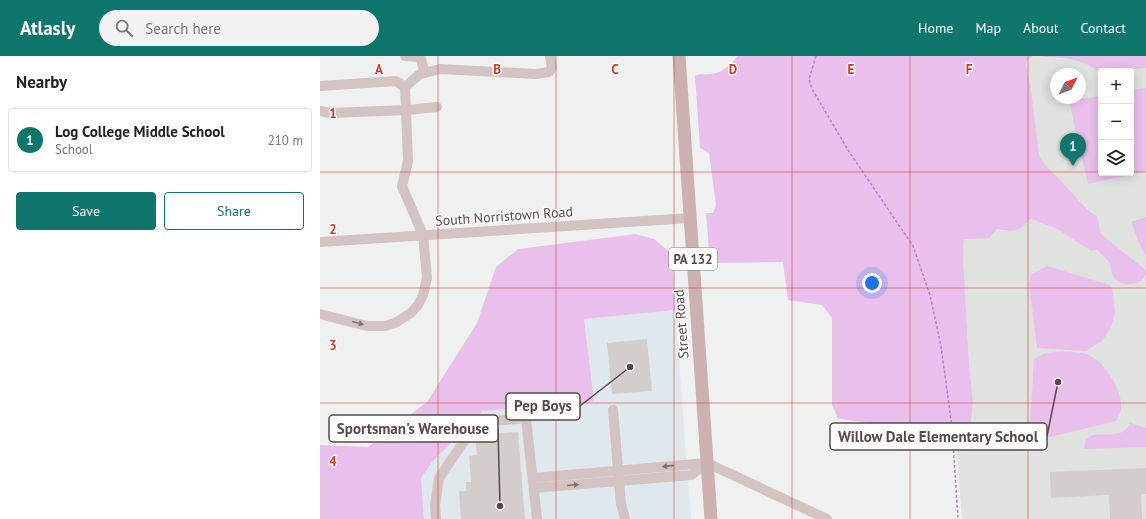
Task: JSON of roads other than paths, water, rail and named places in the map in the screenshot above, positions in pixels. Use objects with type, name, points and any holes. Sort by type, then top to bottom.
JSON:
[{"type":"main road","name":"Street Road","points":[[679,56],[711,519]]},
{"type":"street","points":[[405,56],[420,57],[425,72]]},
{"type":"street","points":[[405,87],[420,74],[440,69],[536,74],[549,72],[552,68],[550,56]]},
{"type":"street","points":[[320,86],[396,81],[405,87]]},
{"type":"street","points":[[320,314],[367,326],[395,323],[404,318],[418,305],[423,295],[427,278],[423,235],[402,186],[408,161],[405,87]]},
{"type":"street","points":[[320,111],[330,113],[407,110],[437,107]]},
{"type":"street","name":"South Norristown Road","points":[[320,242],[691,218]]},
{"type":"street","points":[[612,410],[621,504],[625,519]]},
{"type":"street","points":[[436,519],[435,506],[439,478],[473,428],[482,422],[526,418],[538,519]]},
{"type":"street","points":[[533,478],[692,475],[707,463],[827,519]]},
{"type":"street","points":[[534,488],[619,476]]},
{"type":"place","name":"Log College Middle School","points":[[1073,166]]},
{"type":"place","name":"Pep Boys","points":[[630,367]]},
{"type":"place","name":"Willow Dale Elementary School","points":[[1058,382]]},
{"type":"place","name":"Sportsman's Warehouse","points":[[500,506]]}]
